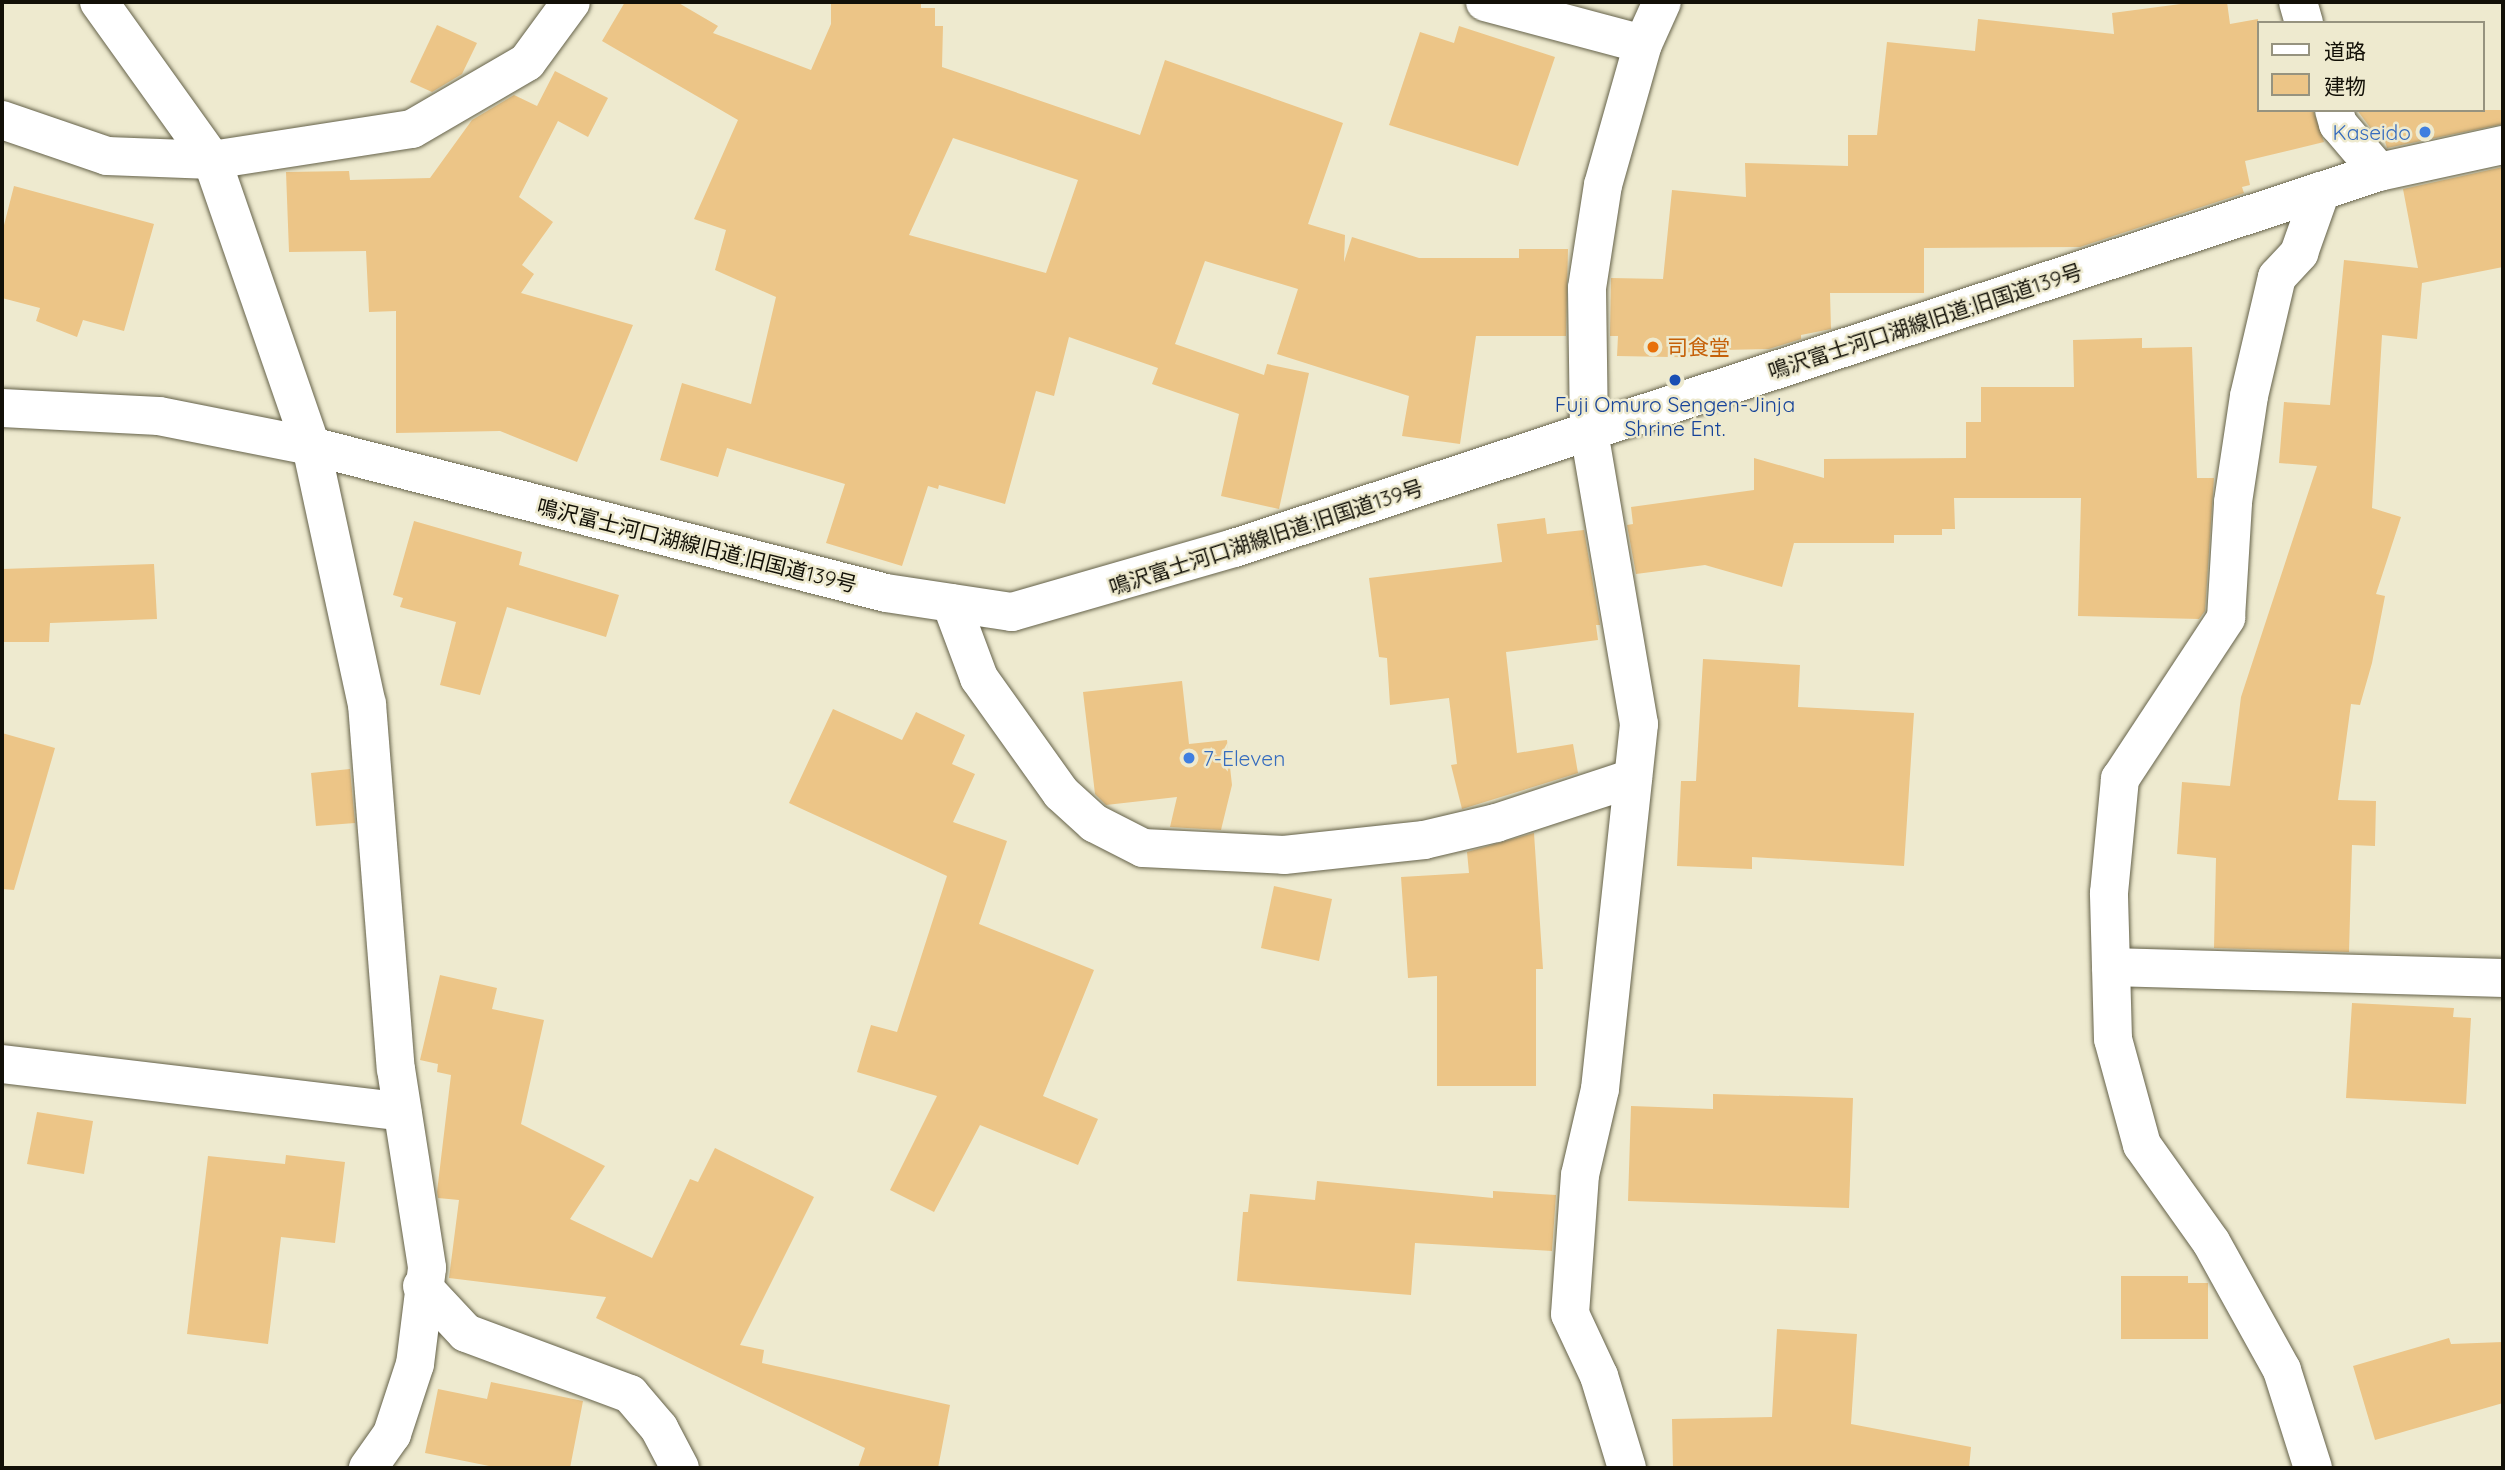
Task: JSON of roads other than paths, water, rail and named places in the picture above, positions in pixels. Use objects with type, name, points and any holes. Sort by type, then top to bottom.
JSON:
[{"type":"street","points":[[99,2],[212,160],[311,446],[367,704],[402,1112],[427,1268],[422,1286],[415,1364],[392,1434],[368,1468]]},
{"type":"street","points":[[2,120],[107,156],[212,160],[412,129],[527,62],[570,2]]},
{"type":"street","points":[[1485,2],[1643,44]]},
{"type":"street","points":[[1627,1468],[1599,1376],[1570,1314],[1580,1175],[1600,1089],[1639,724],[1590,432],[1587,288],[1603,185],[1643,44],[1662,2]]},
{"type":"street","points":[[2298,2],[2304,21]]},
{"type":"street","points":[[2335,112],[2338,124],[2378,172]]},
{"type":"street","name":"鳴沢富士河口湖線旧道;旧国道139号","points":[[2,408],[159,416],[311,446],[886,593],[1012,612],[1108,588],[2378,172],[2503,145]]},
{"type":"street","points":[[2313,1468],[2283,1370],[2211,1242],[2142,1145],[2113,1039],[2109,893],[2120,779],[2226,618],[2233,502],[2249,396],[2277,277],[2299,253],[2320,191]]},
{"type":"street","points":[[951,603],[979,678],[1061,793],[1094,823],[1143,848],[1284,855],[1424,840],[1496,823],[1633,778]]},
{"type":"street","points":[[2111,967],[2503,978]]},
{"type":"street","points":[[2,1064],[402,1112]]},
{"type":"street","points":[[422,1286],[466,1333],[630,1394],[659,1428],[680,1468]]},
{"type":"place","name":"Kaseido","points":[[2425,132]]},
{"type":"place","name":"司食堂","points":[[1653,347]]},
{"type":"place","name":"Fuji Omuro Sengen-Jinja Shrine Ent.","points":[[1675,380]]},
{"type":"place","name":"7-Eleven","points":[[1189,758]]}]
